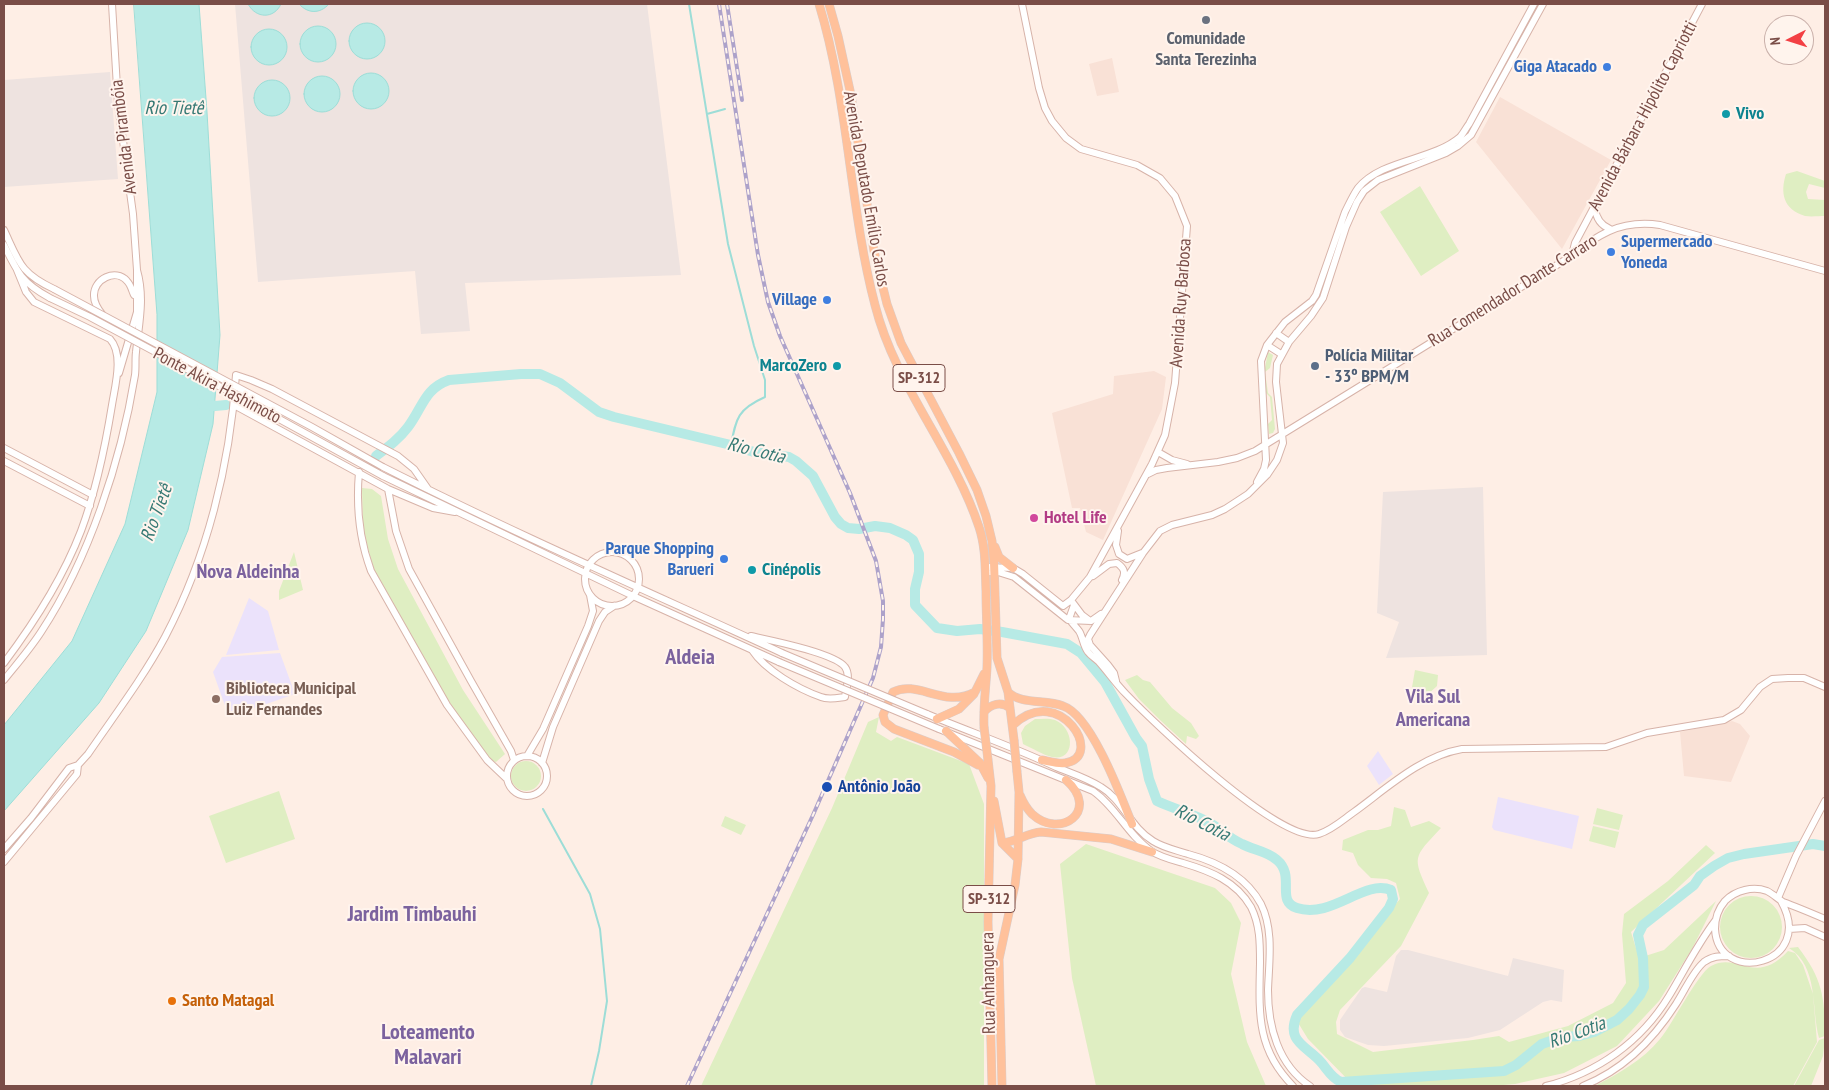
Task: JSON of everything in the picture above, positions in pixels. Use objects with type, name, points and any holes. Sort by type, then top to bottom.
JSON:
[{"type":"main road","name":"Avenida Pirambóia","points":[[112,4],[118,104],[133,214],[137,270]]},
{"type":"main road","name":"Avenida Deputado Emílio Carlos","points":[[819,4],[837,76],[857,224],[875,308],[898,367],[959,480],[982,536],[990,569],[996,621],[997,658],[1008,692],[1017,772]]},
{"type":"main road","name":"Avenida Deputado Emílio Carlos","points":[[829,4],[851,95],[874,251],[887,304],[901,343],[977,490],[992,541],[986,622],[987,668],[984,712],[988,760]]},
{"type":"main road","name":"Avenida Ruy Barbosa","points":[[1022,4],[1039,88],[1045,108],[1052,120],[1066,138],[1081,149],[1103,157],[1137,165],[1160,178],[1174,196],[1187,226],[1173,399],[1165,435],[1120,525],[1073,603],[1068,620]]},
{"type":"main road","points":[[1253,489],[1264,469],[1266,460],[1261,361],[1267,345],[1285,322],[1312,301],[1316,295],[1345,212],[1357,189],[1374,175],[1462,140],[1534,4]]},
{"type":"main road","points":[[1116,682],[1114,673],[1089,642],[1090,635],[1153,538],[1166,527],[1212,515],[1232,504],[1253,489],[1267,475],[1277,460],[1283,443],[1283,435],[1276,382],[1277,364],[1288,342],[1311,316],[1323,298],[1346,227],[1357,202],[1364,191],[1378,180],[1434,159],[1476,128],[1543,4]]},
{"type":"main road","name":"Avenida Bárbara Hipólito Capriotti","points":[[1572,255],[1575,242],[1595,208],[1702,4]]},
{"type":"main road","points":[[1595,208],[1597,219],[1610,229]]},
{"type":"main road","name":"Rua Comendador Dante Carraro","points":[[1146,475],[1156,470],[1237,458],[1255,451],[1572,255],[1610,229],[1639,223],[1660,225],[1825,271]]},
{"type":"main road","points":[[4,231],[5,243],[16,270],[26,292],[34,302],[110,339],[114,343],[117,363],[114,394]]},
{"type":"main road","name":"Ponte Akira Hashimoto","points":[[5,243],[25,272],[383,466],[527,537],[590,564],[738,633]]},
{"type":"main road","name":"Ponte Akira Hashimoto","points":[[16,270],[26,283],[50,298],[230,392],[383,476],[633,596],[779,662],[1084,787],[1102,797],[1111,806],[1131,834],[1152,852]]},
{"type":"main road","points":[[4,663],[25,635],[56,582],[80,533],[90,506],[114,394],[135,320],[137,270]]},
{"type":"main road","points":[[4,680],[34,642],[60,599],[89,538],[101,505],[118,447],[135,373],[142,304],[141,284],[137,270]]},
{"type":"main road","points":[[102,314],[96,303],[94,293],[97,284],[106,277],[118,275],[127,280],[137,304]]},
{"type":"main road","points":[[1276,333],[1288,342]]},
{"type":"main road","points":[[1267,345],[1281,354]]},
{"type":"main road","points":[[123,360],[131,361],[134,368],[130,398]]},
{"type":"main road","points":[[4,849],[31,818],[69,768],[78,765],[88,754],[143,674],[164,637],[196,567],[210,521],[223,469],[232,420],[236,375],[261,384],[398,456],[414,469],[428,489]]},
{"type":"main road","points":[[234,405],[388,489],[433,508],[461,513]]},
{"type":"main road","points":[[232,420],[239,414],[247,412]]},
{"type":"main road","points":[[4,448],[93,495]]},
{"type":"main road","points":[[1158,452],[1178,462],[1193,465]]},
{"type":"main road","points":[[4,461],[90,506]]},
{"type":"main road","points":[[359,472],[357,499],[359,523],[363,547],[371,570],[439,691],[494,769],[507,779],[510,786],[518,794],[529,796],[536,794],[541,790],[547,775],[542,763],[538,759],[527,756],[514,760],[509,766],[507,779]]},
{"type":"main road","points":[[388,489],[396,532],[409,569],[470,681],[511,751],[514,760]]},
{"type":"main road","points":[[1120,525],[1116,545],[1119,554],[1127,559],[1143,553]]},
{"type":"main road","points":[[80,533],[89,538]]},
{"type":"main road","points":[[992,541],[999,556],[1013,568],[1063,606],[1073,603],[1082,615],[1091,621]]},
{"type":"main road","points":[[527,756],[543,729],[593,611],[590,595],[585,584],[586,573],[590,564],[595,558],[603,554],[620,554],[634,564],[638,575],[638,586],[633,596],[624,603],[614,606],[605,612],[599,622],[554,727],[542,763]]},
{"type":"main road","points":[[1090,577],[1109,564],[1117,563],[1123,567],[1124,571],[1115,595]]},
{"type":"main road","points":[[990,569],[1013,568]]},
{"type":"main road","points":[[990,569],[1014,577],[1068,620],[1079,631],[1088,653],[1097,660],[1128,696],[1219,780],[1281,823],[1312,835],[1319,834],[1334,826],[1401,778],[1442,753],[1462,749],[1606,747],[1647,733],[1724,720],[1741,710],[1760,687],[1772,680],[1804,678],[1825,687]]},
{"type":"main road","points":[[590,595],[598,602],[614,606]]},
{"type":"main road","points":[[1068,620],[1091,621],[1104,611]]},
{"type":"main road","points":[[738,633],[798,647],[840,662],[846,669],[847,674],[845,698],[822,698],[799,687],[770,668],[752,650]]},
{"type":"main road","points":[[738,633],[936,718],[1042,760],[1103,788],[1113,797],[1132,824],[1147,837],[1161,845],[1201,858],[1231,871],[1239,877],[1260,904],[1266,920],[1269,937],[1268,991],[1273,1032],[1286,1062],[1310,1086]]},
{"type":"main road","points":[[25,635],[34,642]]},
{"type":"main road","points":[[936,718],[959,709],[975,692],[987,668]]},
{"type":"main road","points":[[975,692],[967,697],[951,698],[911,689],[898,690],[893,692],[883,715],[885,722],[894,728],[954,752],[984,769]]},
{"type":"main road","points":[[1008,692],[1016,698],[1061,704],[1081,718],[1107,766],[1132,824]]},
{"type":"main road","points":[[984,712],[996,704],[1003,704],[1010,708]]},
{"type":"main road","points":[[1013,725],[1028,714],[1043,712],[1054,713],[1071,723],[1081,742],[1078,755],[1074,760],[1064,763],[1042,760]]},
{"type":"main road","points":[[942,730],[974,757],[984,769],[991,786],[1002,843],[1018,858]]},
{"type":"main road","name":"Rua Anhanguera","points":[[988,760],[991,786],[988,922],[992,1086]]},
{"type":"main road","points":[[4,862],[77,774],[78,765]]},
{"type":"main road","points":[[494,769],[509,766]]},
{"type":"main road","name":"Rua Anhanguera","points":[[1002,1086],[999,959],[1014,892],[1018,858],[1019,792],[1017,772]]},
{"type":"main road","points":[[1019,792],[1027,808],[1035,817],[1049,823],[1062,823],[1071,819],[1079,809],[1078,793],[1066,780]]},
{"type":"main road","points":[[1825,801],[1800,850],[1779,899],[1788,917],[1789,929],[1782,949],[1766,961],[1747,963],[1729,956],[1722,949],[1715,930],[1716,920],[1722,904],[1735,893],[1743,890],[1756,889],[1768,891],[1779,899],[1825,919]]},
{"type":"main road","points":[[1002,843],[1018,840],[1033,833],[1111,839],[1220,877],[1234,886],[1252,909],[1258,923],[1260,941],[1258,1008],[1263,1037],[1276,1066],[1294,1086]]},
{"type":"main road","points":[[1546,1086],[1565,1082],[1583,1074],[1620,1052],[1635,1038],[1668,997],[1682,970],[1716,920]]},
{"type":"main road","points":[[1789,929],[1805,928],[1825,937]]},
{"type":"main road","points":[[1583,1086],[1613,1071],[1632,1057],[1650,1039],[1669,1016],[1703,963],[1713,957],[1729,956]]},
{"type":"shaded area","points":[[235,4],[647,4],[681,275],[465,283],[470,331],[421,334],[415,271],[258,282]]},
{"type":"shaded area","points":[[1112,58],[1119,92],[1097,96],[1089,64]]},
{"type":"shaded area","points":[[110,72],[118,179],[4,187],[4,80]]},
{"type":"shaded area","points":[[1500,97],[1611,160],[1562,249],[1476,142]]},
{"type":"shaded area","points":[[1154,371],[1166,377],[1162,409],[1103,540],[1086,532],[1080,508],[1072,508],[1052,413],[1113,394],[1114,376]]},
{"type":"shaded area","points":[[1483,487],[1487,655],[1386,658],[1399,622],[1377,613],[1383,492]]},
{"type":"shaded area","points":[[249,598],[268,611],[279,650],[226,655]]},
{"type":"shaded area","points":[[280,653],[295,694],[229,717],[213,672],[222,657]]},
{"type":"shaded area","points":[[1732,721],[1740,724],[1750,736],[1731,782],[1684,776],[1680,732]]},
{"type":"shaded area","points":[[1378,751],[1393,774],[1379,785],[1367,766]]},
{"type":"shaded area","points":[[1498,797],[1579,816],[1572,849],[1494,830],[1492,827]]},
{"type":"shaded area","points":[[1401,950],[1408,950],[1508,976],[1513,958],[1564,970],[1562,1002],[1551,1000],[1543,1002],[1500,1030],[1468,1038],[1384,1046],[1368,1045],[1345,1037],[1340,1030],[1340,1020],[1362,988],[1387,992],[1396,956]]},
{"type":"green space","points":[[1797,171],[1825,181],[1825,188],[1809,184],[1806,192],[1808,199],[1825,200],[1825,216],[1805,216],[1788,205],[1783,188],[1784,181],[1786,174]]},
{"type":"green space","points":[[1420,186],[1459,251],[1421,276],[1380,212]]},
{"type":"green space","points":[[1268,352],[1273,355],[1270,368],[1265,372],[1268,393],[1272,397],[1275,429],[1273,433],[1269,434],[1268,424],[1272,420],[1270,397],[1266,393],[1264,373]]},
{"type":"green space","points":[[362,488],[372,489],[381,496],[388,539],[398,569],[463,690],[505,754],[496,762],[488,760],[444,698],[374,570],[363,531]]},
{"type":"green space","points":[[294,552],[303,590],[279,600],[279,591]]},
{"type":"green space","points":[[1415,670],[1438,675],[1437,686],[1425,697],[1411,693]]},
{"type":"green space","points":[[1137,675],[1143,680],[1150,682],[1172,708],[1191,723],[1199,736],[1196,739],[1187,736],[1186,744],[1139,699],[1125,680]]},
{"type":"green space","points":[[879,717],[876,732],[891,741],[897,737],[969,764],[984,804],[984,1086],[701,1086],[832,808],[868,722]]},
{"type":"green space","points":[[1035,719],[1053,719],[1062,724],[1070,743],[1069,750],[1065,754],[1060,757],[1052,757],[1023,744],[1021,733],[1025,726]]},
{"type":"green space","points":[[526,761],[537,765],[541,776],[537,787],[526,791],[515,787],[511,776],[515,765]]},
{"type":"green space","points":[[279,791],[295,839],[226,863],[209,816]]},
{"type":"green space","points":[[1394,807],[1405,810],[1411,827],[1429,821],[1441,828],[1420,852],[1418,864],[1429,893],[1401,946],[1340,1010],[1336,1022],[1337,1034],[1373,1052],[1499,1036],[1509,1042],[1568,1026],[1613,1003],[1626,983],[1622,934],[1624,914],[1668,881],[1706,845],[1715,853],[1631,932],[1639,958],[1664,950],[1716,901],[1692,949],[1659,1001],[1617,1046],[1564,1073],[1515,1084],[1492,1086],[1354,1086],[1308,1039],[1297,1021],[1400,899],[1396,883],[1387,879],[1371,878],[1358,865],[1353,853],[1342,850],[1343,840],[1368,830],[1378,830],[1391,826]]},
{"type":"green space","points":[[1597,808],[1623,815],[1619,830],[1593,824]]},
{"type":"green space","points":[[725,816],[746,825],[741,835],[721,826]]},
{"type":"green space","points":[[1593,826],[1619,832],[1615,848],[1589,841]]},
{"type":"green space","points":[[1086,844],[1215,888],[1231,903],[1241,923],[1231,974],[1247,1042],[1266,1086],[1096,1086],[1072,978],[1060,864]]},
{"type":"green space","points":[[1745,896],[1757,896],[1773,905],[1780,915],[1782,927],[1780,939],[1773,949],[1757,958],[1745,958],[1734,953],[1725,944],[1720,933],[1720,921],[1725,910],[1734,901]]},
{"type":"green space","points":[[1798,947],[1817,978],[1823,999],[1825,1036],[1819,1038],[1810,977],[1799,956],[1789,948]]},
{"type":"green space","points":[[1788,951],[1795,953],[1803,965],[1813,994],[1817,1042],[1793,1086],[1595,1086],[1630,1066],[1653,1047],[1665,1032],[1699,978],[1711,966],[1730,962],[1756,968],[1776,961]]},
{"type":"green space","points":[[1825,1038],[1823,1056],[1811,1086],[1794,1086],[1819,1040]]},
{"type":"water","name":"Rio Tietê","points":[[134,4],[199,4],[220,335],[213,424],[188,530],[146,631],[99,703],[4,811],[4,725],[72,641],[125,524],[157,392],[157,315]]},
{"type":"water","points":[[248,4],[281,4],[270,15],[260,15],[251,9]]},
{"type":"water","points":[[299,4],[329,4],[322,10],[314,12],[306,10]]},
{"type":"water","points":[[367,23],[374,24],[380,28],[384,34],[384,48],[380,54],[374,58],[367,59],[360,58],[354,54],[350,48],[349,41],[350,34],[354,28],[360,24]]},
{"type":"water","points":[[318,26],[325,27],[331,31],[335,37],[335,51],[331,57],[325,61],[318,62],[311,61],[305,57],[301,51],[300,44],[301,37],[305,31],[311,27]]},
{"type":"water","points":[[269,29],[276,30],[282,34],[286,40],[286,54],[282,60],[276,64],[269,65],[262,64],[256,60],[252,54],[251,47],[252,40],[256,34],[262,30]]},
{"type":"water","points":[[371,73],[378,74],[384,78],[388,84],[388,98],[384,104],[378,108],[371,109],[364,108],[358,104],[354,98],[353,91],[354,84],[358,78],[364,74]]},
{"type":"water","points":[[322,76],[329,77],[335,81],[339,87],[339,101],[335,107],[329,111],[322,112],[315,111],[309,107],[305,101],[304,94],[305,87],[309,81],[315,77]]},
{"type":"water","points":[[272,80],[279,81],[285,85],[289,91],[289,105],[285,111],[279,115],[272,116],[265,115],[259,111],[255,105],[254,98],[255,91],[259,85],[265,81]]},
{"type":"waterway","points":[[689,4],[728,244],[754,346],[765,380],[765,397],[749,406],[740,415],[731,445]]},
{"type":"waterway","points":[[707,114],[725,109]]},
{"type":"waterway","name":"Rio Cotia","points":[[376,456],[405,431],[425,399],[434,388],[441,384],[449,380],[540,374],[560,383],[599,412],[754,452],[789,457],[796,461],[813,476],[835,517],[841,524],[848,528],[859,529],[875,526],[890,528],[913,540],[919,554],[915,605],[937,628],[957,631],[980,629],[1002,632],[1067,644],[1081,653],[1105,682],[1142,746],[1149,779],[1157,801],[1204,820],[1238,842],[1277,860],[1285,873],[1287,900],[1291,905],[1310,910],[1323,908],[1370,890],[1381,888],[1391,890],[1393,899],[1389,908],[1350,958],[1297,1015],[1294,1023],[1295,1036],[1298,1041],[1319,1060],[1334,1078],[1341,1082],[1504,1071],[1516,1065],[1542,1044],[1562,1037],[1579,1036],[1594,1032],[1617,1020],[1629,1009],[1644,987],[1643,958],[1638,935],[1643,925],[1694,885],[1700,876],[1728,858],[1744,854],[1813,844],[1825,846]]},
{"type":"waterway","name":"Rio Cotia","points":[[202,404],[226,405]]},
{"type":"waterway","points":[[543,809],[590,894],[600,929],[607,1001],[591,1086]]},
{"type":"railway","points":[[687,1086],[813,815],[873,678],[881,647],[883,619],[883,601],[876,561],[850,493],[780,336],[768,302],[758,255],[719,4]]},
{"type":"railway","points":[[727,4],[742,100]]},
{"type":"place","name":"Comunidade Santa Terezinha","points":[[1206,20]]},
{"type":"place","name":"Giga Atacado","points":[[1607,67]]},
{"type":"place","name":"Vivo","points":[[1726,114]]},
{"type":"place","name":"Supermercado Yoneda","points":[[1611,252]]},
{"type":"place","name":"Village","points":[[827,300]]},
{"type":"place","name":"MarcoZero","points":[[837,366]]},
{"type":"place","name":"Polícia Militar - 33º BPM/M","points":[[1315,366]]},
{"type":"place","name":"Hotel Life","points":[[1034,518]]},
{"type":"place","name":"Parque Shopping Barueri","points":[[724,559]]},
{"type":"place","name":"Cinépolis","points":[[752,570]]},
{"type":"place","name":"Biblioteca Municipal Luiz Fernandes","points":[[216,699]]},
{"type":"place","name":"Antônio João","points":[[827,787]]},
{"type":"place","name":"Santo Matagal","points":[[172,1001]]},
{"type":"district","name":"Nova Aldeinha","points":[[248,572]]},
{"type":"district","name":"Aldeia","points":[[690,658]]},
{"type":"district","name":"Vila Sul Americana","points":[[1433,708]]},
{"type":"district","name":"Jardim Timbauhi","points":[[412,915]]},
{"type":"district","name":"Loteamento Malavari","points":[[428,1046]]}]
